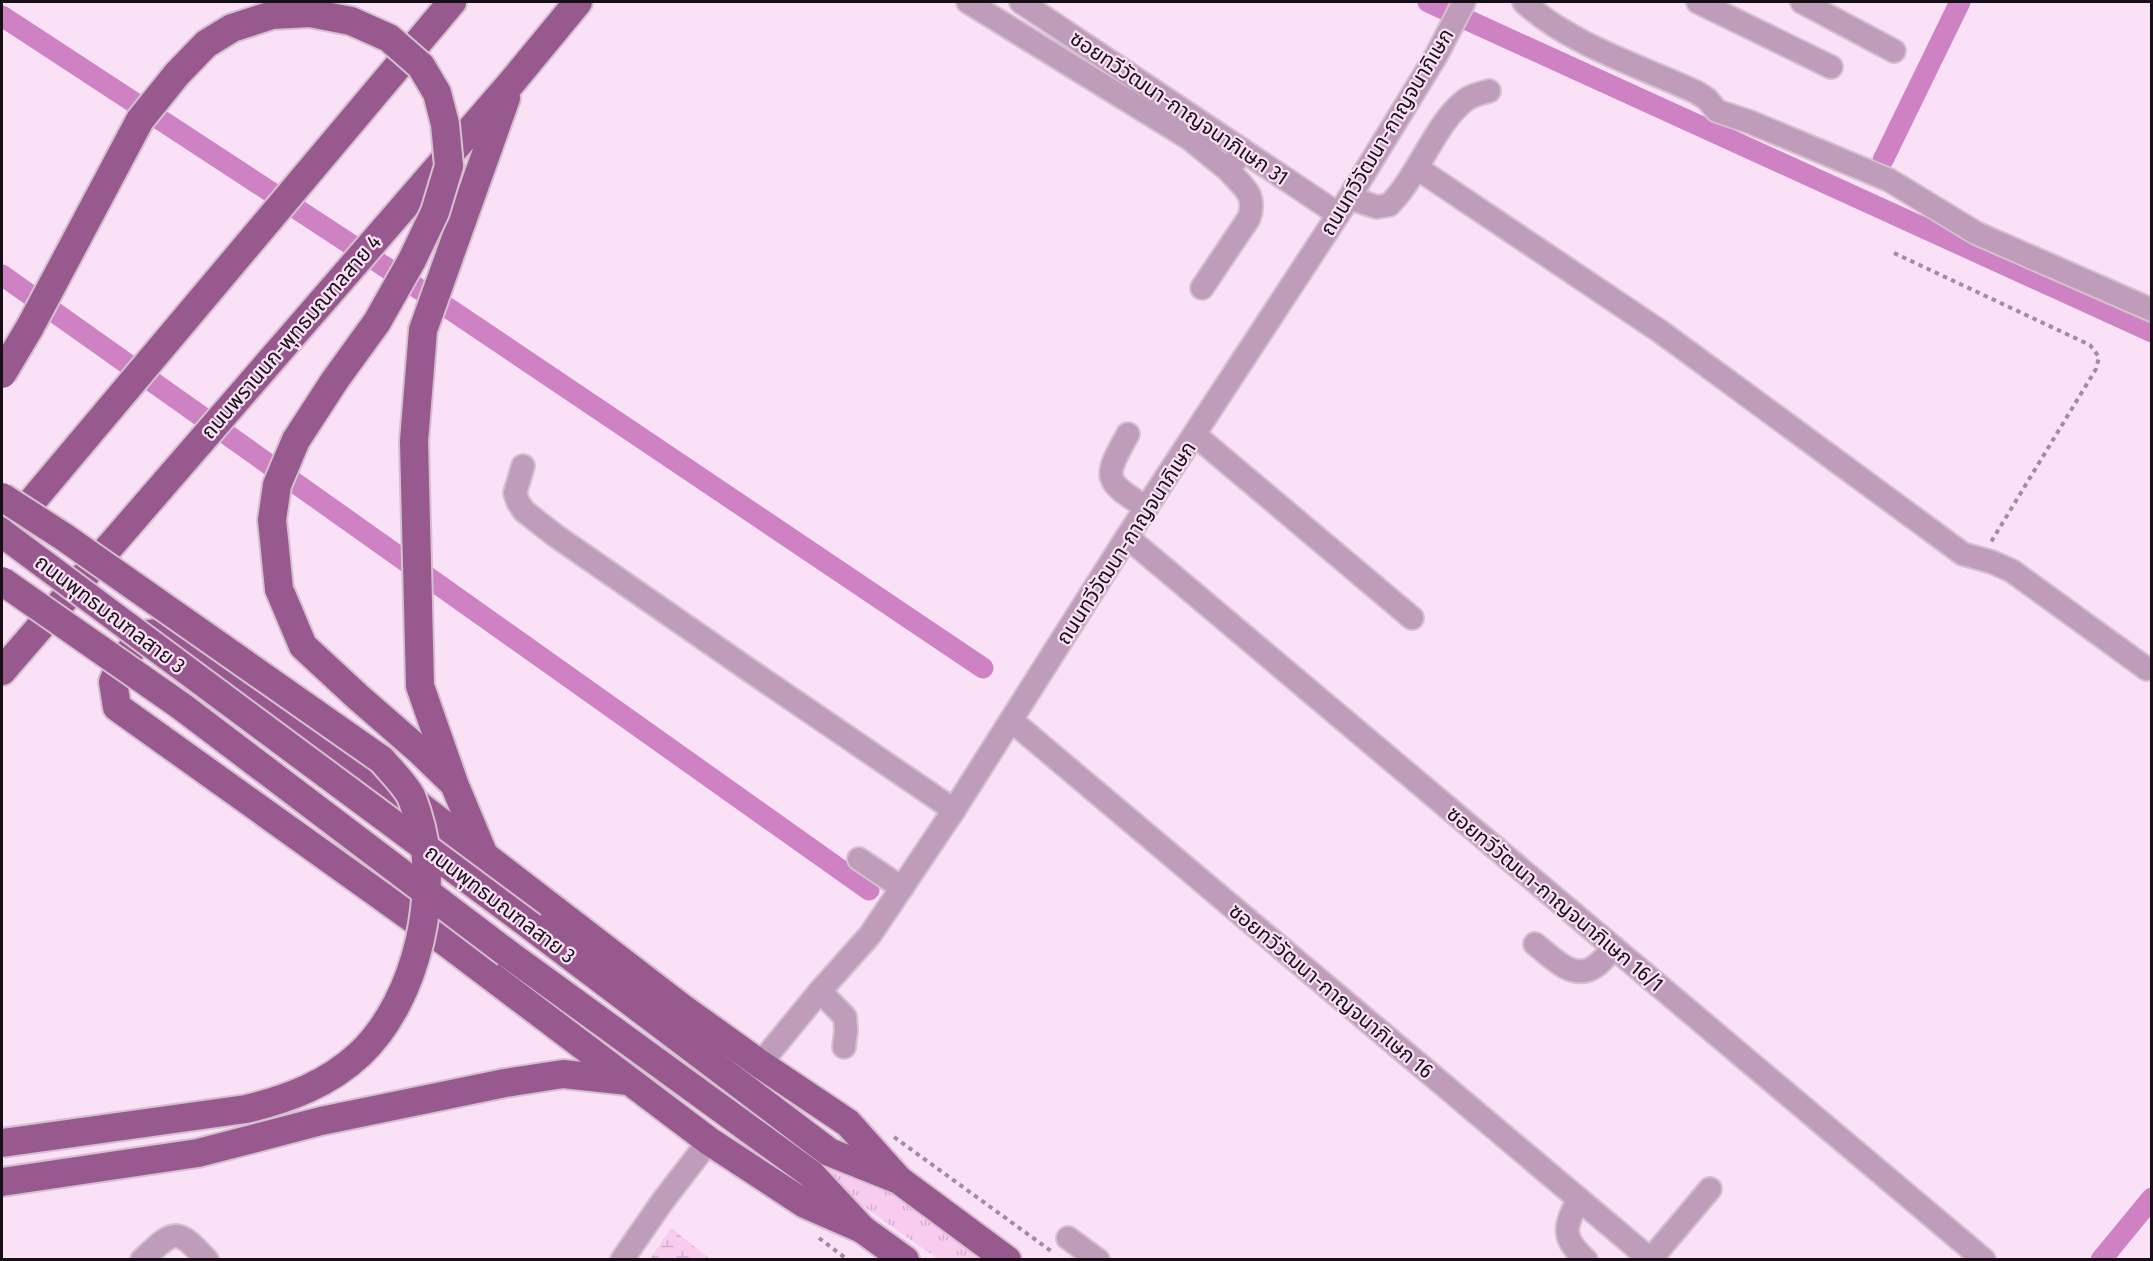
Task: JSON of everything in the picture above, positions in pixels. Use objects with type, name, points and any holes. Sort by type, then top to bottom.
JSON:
[{"type":"main road","points":[[2,535],[452,2]]},
{"type":"main road","name":"ถนนพรานนก-พุทธมณฑลสาย 4","points":[[2,670],[512,82],[578,2]]},
{"type":"main road","points":[[2,374],[30,327],[140,120],[177,74],[206,44],[232,28],[272,15],[310,13],[351,21],[389,38],[421,66],[437,93],[445,124],[449,166],[435,212],[412,260],[377,321],[334,380],[296,440],[277,485],[272,520],[279,589],[303,646],[420,751],[455,786]]},
{"type":"main road","points":[[483,854],[455,786],[420,686],[414,441],[423,330],[512,82]]},
{"type":"main road","points":[[2,497],[72,542],[382,760],[411,795],[426,850],[427,891],[427,902],[416,957],[405,986],[389,1016],[376,1037],[360,1054],[324,1081],[282,1099],[246,1109],[2,1143]]},
{"type":"main road","name":"ถนนพุทธมณฑลสาย 3","points":[[2,535],[532,927],[829,1152],[898,1180],[1007,1260]]},
{"type":"main road","name":"ถนนพุทธมณฑลสาย 3","points":[[2,581],[181,706],[507,953],[811,1174],[862,1229],[905,1260]]},
{"type":"main road","points":[[862,1229],[806,1204],[709,1141],[447,943],[117,707],[113,682],[120,665],[134,646],[148,634],[169,632],[421,807],[606,950],[760,1064],[848,1124],[898,1180]]},
{"type":"main road","points":[[2,1182],[198,1153],[321,1120],[505,1083],[563,1074],[628,1082]]},
{"type":"street","points":[[968,2],[1190,139],[1228,170],[1247,191],[1253,206],[1249,218],[1202,288]]},
{"type":"street","name":"ซอยทวีวัฒนา-กาญจนาภิเษก 31","points":[[1021,2],[1243,151],[1343,206],[1389,205],[1417,168]]},
{"type":"street","name":"ถนนทวีวัฒนา-กาญจนาภิเษก","points":[[760,1064],[819,991],[870,934],[954,810],[1012,722],[1127,537],[1343,206],[1436,56],[1464,2]]},
{"type":"street","points":[[1524,2],[1537,14],[1572,36],[1696,92],[1707,99],[1717,111],[1750,122],[1889,180],[1976,233],[2151,310]]},
{"type":"street","points":[[1698,2],[1831,67]]},
{"type":"street","points":[[1804,2],[1894,51]]},
{"type":"street","points":[[1489,91],[1469,97],[1454,110],[1417,168],[1661,333],[1963,554],[1992,562],[2012,571],[2147,669]]},
{"type":"street","points":[[1228,170],[1243,151]]},
{"type":"street","points":[[1128,434],[1112,463],[1110,474],[1114,484],[1121,491],[1147,508]]},
{"type":"street","points":[[1195,435],[1412,618]]},
{"type":"street","points":[[523,466],[515,493],[524,511],[556,536],[732,659],[954,810]]},
{"type":"street","name":"ซอยทวีวัฒนา-กาญจนาภิเษก 16/1","points":[[1127,537],[1984,1260]]},
{"type":"street","name":"ซอยทวีวัฒนา-กาญจนาภิเษก 16","points":[[1012,722],[1651,1259]]},
{"type":"street","points":[[859,859],[902,888]]},
{"type":"street","points":[[1535,944],[1560,964],[1577,972],[1589,970],[1613,949]]},
{"type":"street","points":[[819,991],[845,1017],[844,1047]]},
{"type":"street","points":[[622,1260],[662,1202],[709,1141]]},
{"type":"street","points":[[1651,1259],[1710,1189]]},
{"type":"street","points":[[1578,1200],[1568,1219],[1566,1229],[1569,1240],[1586,1260]]},
{"type":"street","points":[[142,1260],[165,1238],[173,1234],[180,1235],[191,1242],[207,1260]]},
{"type":"street","points":[[1061,1245],[1098,1260]]},
{"type":"path","points":[[1894,253],[2090,345],[2099,357],[2096,369],[1981,559]]},
{"type":"path","points":[[885,1130],[1061,1245]]},
{"type":"green space","points":[[805,1152],[880,1181],[984,1259],[938,1259],[830,1183]]},
{"type":"green space","points":[[671,1228],[710,1259],[650,1259]]},
{"type":"waterway","points":[[1428,2],[2152,332]]},
{"type":"waterway","points":[[1883,160],[1960,2]]},
{"type":"waterway","points":[[2,16],[454,312],[983,668]]},
{"type":"waterway","points":[[2,275],[869,890]]},
{"type":"waterway","points":[[2101,1260],[2152,1198]]}]
